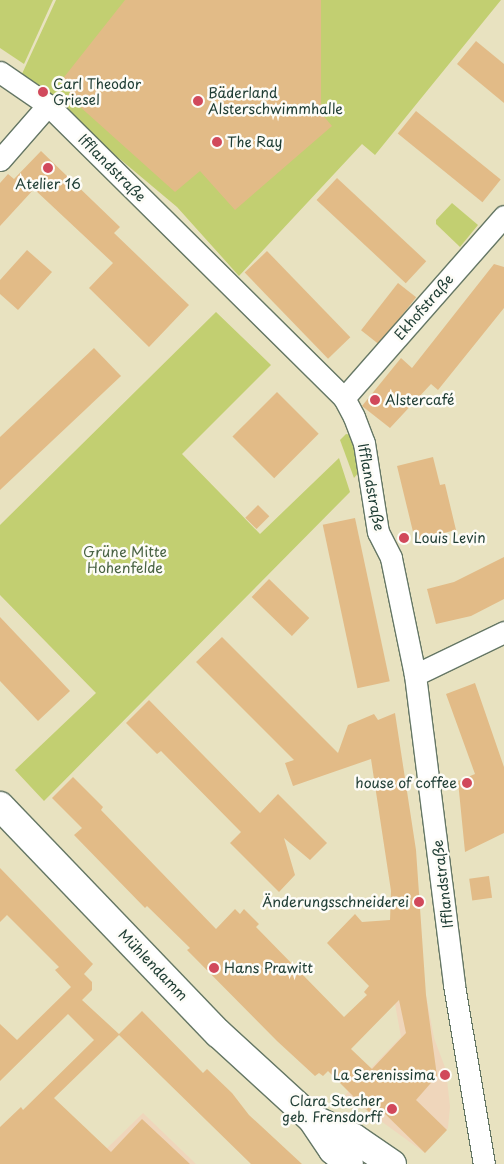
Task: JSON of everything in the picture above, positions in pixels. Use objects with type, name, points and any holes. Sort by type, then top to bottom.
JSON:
[{"type":"main road","name":"Mühlendamm","points":[[0,806],[218,1033],[312,1119],[333,1150],[349,1164]]},
{"type":"main road","name":"Mühlendamm","points":[[312,1119],[354,1138],[392,1164]]},
{"type":"street","name":"Ifflandstraße","points":[[0,72],[48,105],[344,398],[364,443],[378,532],[391,558],[415,675],[456,994],[484,1164]]},
{"type":"street","points":[[0,160],[48,105]]},
{"type":"street","name":"Ekhofstraße","points":[[344,398],[504,216]]},
{"type":"street","points":[[415,675],[504,632]]},
{"type":"shaded area","points":[[426,995],[434,1038],[446,1070],[450,1107],[448,1128],[425,1153],[345,1095],[401,1037],[395,1004],[399,1000]]},
{"type":"shaded area","points":[[143,1113],[196,1164],[91,1164]]},
{"type":"green space","points":[[0,0],[53,0],[24,64],[0,48]]},
{"type":"green space","points":[[56,0],[501,0],[375,155],[362,144],[239,276],[177,207],[21,76]]},
{"type":"green space","points":[[452,203],[478,225],[460,247],[436,224],[436,220]]},
{"type":"green space","name":"Grüne Mitte Hohenfelde","points":[[216,312],[271,365],[182,454],[260,534],[339,458],[350,492],[44,801],[15,770],[96,693],[0,595],[0,525]]},
{"type":"green space","points":[[346,434],[355,436],[359,472],[354,478],[340,440]]},
{"type":"building","name":"Bäderland Alsterschwimmhalle","points":[[125,0],[321,0],[321,113],[332,126],[235,210],[200,171],[175,192],[68,96],[72,88],[61,81]]},
{"type":"building","points":[[476,41],[504,64],[504,103],[457,64]]},
{"type":"building","points":[[416,111],[501,180],[482,202],[398,134]]},
{"type":"building","points":[[41,151],[120,227],[114,233],[189,305],[149,347],[89,288],[113,263],[34,189],[0,226],[0,183],[8,174],[14,179]]},
{"type":"building","points":[[337,178],[426,261],[406,283],[317,200]]},
{"type":"building","points":[[27,250],[52,272],[18,310],[0,294],[0,280]]},
{"type":"building","points":[[267,251],[350,337],[328,359],[245,273]]},
{"type":"building","points":[[494,264],[504,267],[504,308],[438,390],[431,384],[390,428],[362,406],[401,358],[412,368]]},
{"type":"building","points":[[398,283],[416,297],[379,344],[361,330]]},
{"type":"building","points":[[94,348],[121,376],[0,490],[0,437]]},
{"type":"building","points":[[277,392],[319,434],[274,478],[232,437]]},
{"type":"building","points":[[433,457],[440,485],[445,484],[456,530],[415,540],[397,466]]},
{"type":"building","points":[[258,505],[269,516],[257,529],[245,518]]},
{"type":"building","points":[[355,518],[390,681],[357,688],[323,525]]},
{"type":"building","points":[[504,557],[504,599],[471,616],[436,624],[427,589],[454,582]]},
{"type":"building","points":[[269,579],[309,618],[292,636],[252,597]]},
{"type":"building","points":[[0,617],[70,691],[38,721],[0,681]]},
{"type":"building","points":[[222,637],[338,753],[348,725],[374,714],[378,720],[395,713],[416,850],[426,995],[437,1076],[416,1100],[447,1130],[425,1153],[376,1105],[369,1112],[328,1071],[323,1076],[319,1073],[315,1076],[277,1041],[187,950],[190,948],[147,906],[145,908],[74,835],[82,828],[52,798],[73,777],[103,807],[101,810],[216,929],[235,909],[240,914],[244,909],[259,924],[256,927],[344,1017],[367,995],[364,992],[369,986],[327,943],[355,914],[362,922],[390,920],[391,891],[371,759],[293,786],[285,763],[294,760],[196,662]],"holes":[[[399,1000],[406,1033],[372,1069],[351,1049]]]},
{"type":"building","points":[[475,683],[504,767],[504,833],[465,852],[458,781],[475,774],[446,694]]},
{"type":"building","points":[[149,700],[260,813],[278,794],[327,843],[310,860],[284,838],[295,875],[279,892],[230,843],[241,832],[161,751],[157,754],[126,723]]},
{"type":"building","points":[[0,868],[93,964],[84,974],[92,982],[92,990],[82,1000],[119,1034],[142,1011],[203,1073],[207,1069],[232,1093],[249,1115],[302,1164],[251,1164],[119,1035],[54,1098],[111,1152],[142,1119],[190,1164],[0,1164],[0,1127],[21,1107],[23,1110],[94,1040],[68,1014],[0,1081],[0,1024],[17,1040],[71,987],[55,970],[59,967],[7,915],[0,922]]},
{"type":"building","points":[[489,876],[492,898],[472,901],[469,879]]},
{"type":"place","name":"Carl Theodor Griesel","points":[[43,92]]},
{"type":"place","name":"Bäderland Alsterschwimmhalle","points":[[198,101]]},
{"type":"place","name":"The Ray","points":[[217,142]]},
{"type":"place","name":"Atelier 16","points":[[48,168]]},
{"type":"place","name":"Alstercafé","points":[[375,400]]},
{"type":"place","name":"Louis Levin","points":[[404,538]]},
{"type":"place","name":"house of coffee","points":[[467,783]]},
{"type":"place","name":"Änderungsschneiderei","points":[[419,902]]},
{"type":"place","name":"Hans Prawitt","points":[[214,968]]},
{"type":"place","name":"La Serenissima","points":[[445,1075]]},
{"type":"place","name":"Clara Stecher geb. Frensdorff","points":[[392,1109]]}]
